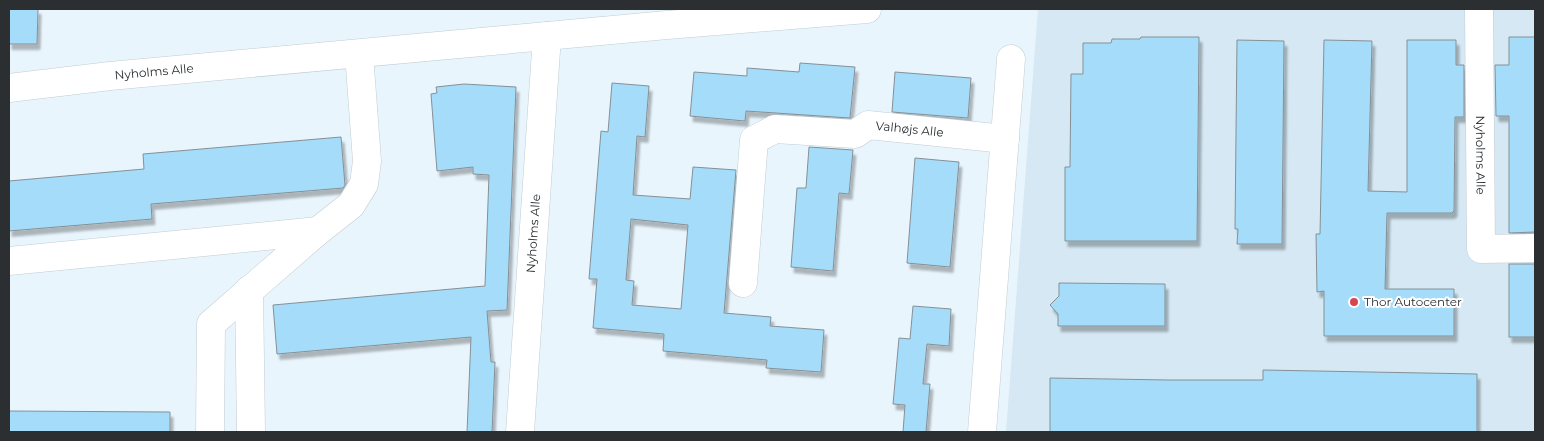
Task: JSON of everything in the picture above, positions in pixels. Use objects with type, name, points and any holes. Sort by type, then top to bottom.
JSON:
[{"type":"street","name":"Nyholms Alle","points":[[9,88],[110,76],[867,9]]},
{"type":"street","name":"Nyholms Alle","points":[[1479,9],[1481,249],[1535,248]]},
{"type":"street","name":"Nyholms Alle","points":[[520,432],[547,36]]},
{"type":"street","points":[[210,432],[211,324],[318,231],[351,206],[364,184],[367,161],[359,54]]},
{"type":"street","points":[[982,432],[1011,59]]},
{"type":"street","name":"Valhøjs Alle","points":[[742,283],[754,140],[775,129],[855,134],[868,126],[1005,139]]},
{"type":"street","points":[[9,261],[318,231]]},
{"type":"street","points":[[249,290],[250,432]]},
{"type":"shaded area","points":[[1038,9],[1535,9],[1535,432],[1006,432]]},
{"type":"building","points":[[9,9],[38,9],[37,44],[9,44]]},
{"type":"building","points":[[1141,37],[1199,37],[1197,241],[1065,241],[1065,167],[1070,167],[1071,74],[1083,74],[1083,43],[1111,43],[1112,39],[1140,39]]},
{"type":"building","points":[[1509,37],[1535,37],[1535,232],[1509,233],[1509,116],[1496,116],[1495,65],[1509,65]]},
{"type":"building","points":[[1237,40],[1284,41],[1282,244],[1237,244],[1238,229],[1235,229]]},
{"type":"building","points":[[1324,40],[1372,41],[1368,191],[1407,192],[1407,40],[1456,40],[1456,65],[1464,65],[1464,117],[1455,117],[1454,211],[1452,213],[1387,213],[1385,289],[1454,289],[1454,336],[1324,336],[1324,291],[1317,292],[1316,234],[1320,234]]},
{"type":"building","points":[[800,63],[855,67],[850,118],[746,111],[745,121],[690,116],[694,72],[747,76],[747,68],[799,72]]},
{"type":"building","points":[[895,72],[971,78],[968,118],[892,112]]},
{"type":"building","points":[[612,83],[649,86],[645,137],[637,136],[633,195],[690,199],[693,167],[736,170],[724,313],[771,317],[770,326],[824,330],[821,372],[766,368],[767,360],[663,351],[664,334],[593,328],[597,279],[589,279],[601,131],[608,132]],"holes":[[[631,219],[688,225],[681,309],[632,305],[634,281],[626,280]]]},
{"type":"building","points":[[464,84],[516,87],[507,310],[487,311],[491,362],[495,362],[492,432],[467,432],[471,337],[277,354],[273,305],[485,286],[489,175],[473,174],[473,167],[437,171],[431,94],[437,93],[436,87]]},
{"type":"building","points":[[341,137],[345,185],[343,188],[151,204],[152,219],[9,231],[9,181],[144,169],[143,154]]},
{"type":"building","points":[[809,147],[853,150],[849,194],[839,193],[833,271],[791,267],[797,188],[806,188]]},
{"type":"building","points":[[915,158],[959,162],[950,267],[907,263]]},
{"type":"building","points":[[1509,264],[1535,264],[1535,337],[1509,337]]},
{"type":"building","points":[[1059,283],[1165,284],[1165,326],[1058,326],[1058,314],[1050,305],[1059,296]]},
{"type":"building","points":[[913,306],[951,309],[949,346],[927,344],[923,384],[930,384],[926,432],[903,432],[905,405],[893,404],[899,338],[910,339]]},
{"type":"building","points":[[1263,370],[1477,374],[1477,432],[1050,432],[1050,378],[1263,380]]},
{"type":"building","points":[[9,411],[170,412],[170,432],[9,432]]},
{"type":"place","name":"Thor Autocenter","points":[[1354,302]]}]
